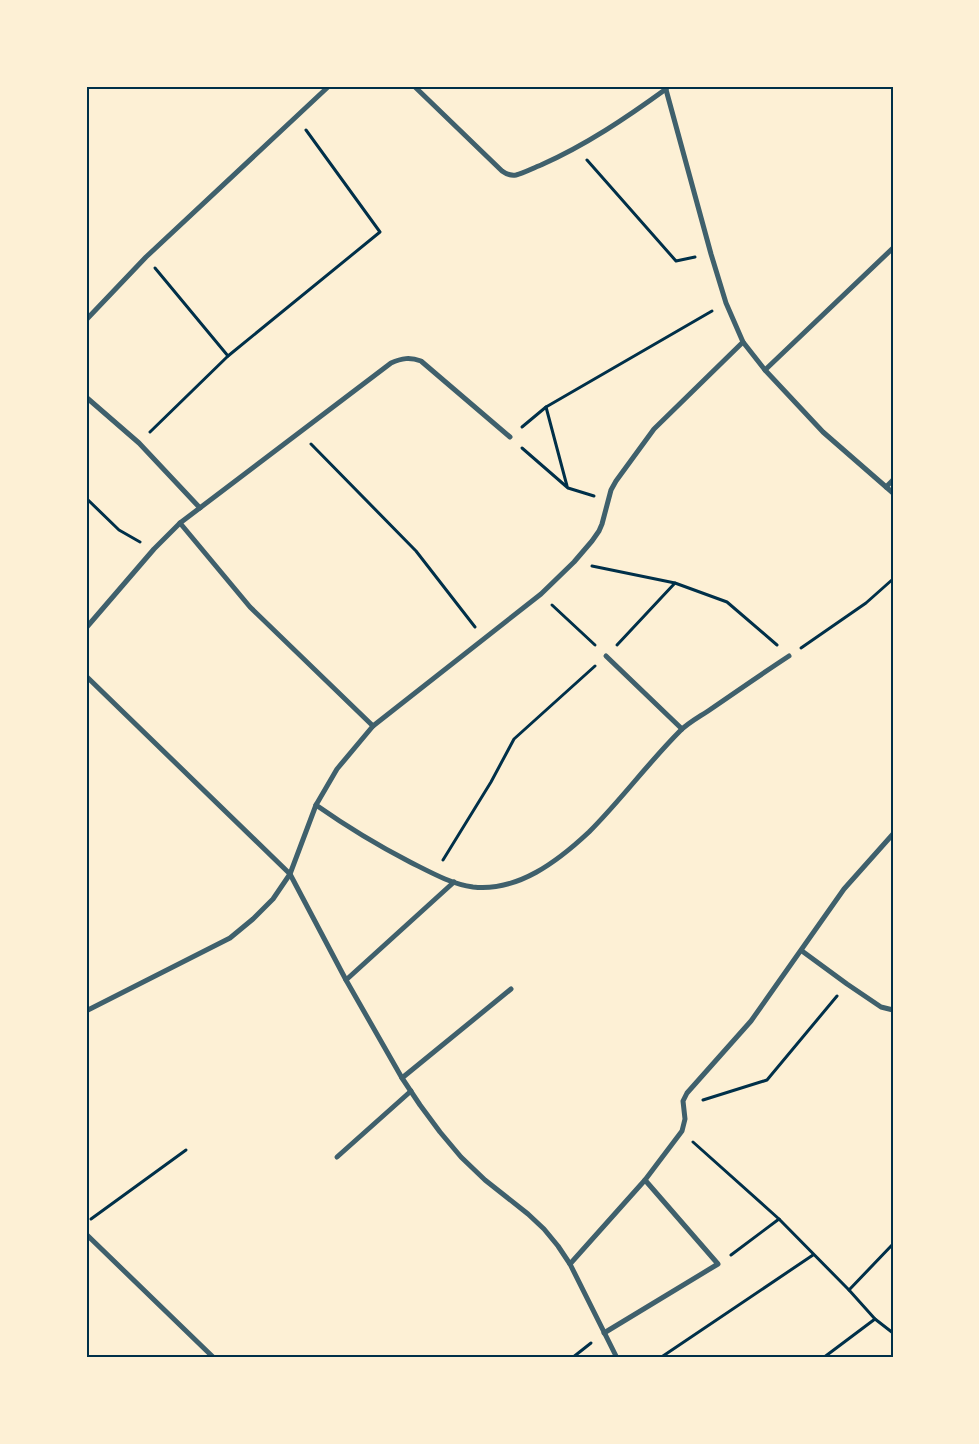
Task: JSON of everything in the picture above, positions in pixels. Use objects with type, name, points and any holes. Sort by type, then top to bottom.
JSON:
[{"type":"street","points":[[86,320],[146,257],[329,86]]},
{"type":"street","points":[[414,86],[508,175],[521,173],[576,147],[622,120],[665,88],[710,254],[726,303],[743,342],[765,370],[823,432],[893,493]]},
{"type":"street","points":[[765,370],[893,248]]},
{"type":"street","points":[[86,1011],[230,938],[253,919],[273,898],[290,874],[316,805],[337,770],[372,726],[541,594],[574,562],[599,531],[616,481],[654,429],[743,342]]},
{"type":"street","points":[[86,628],[154,549],[180,523],[391,363],[399,359],[413,358],[421,361],[510,437]]},
{"type":"street","points":[[86,397],[106,412],[139,443],[200,508]]},
{"type":"street","points":[[886,487],[893,480]]},
{"type":"street","points":[[180,523],[250,607],[372,726]]},
{"type":"street","points":[[606,656],[682,730]]},
{"type":"street","points":[[316,805],[351,829],[434,874],[472,887],[510,884],[527,877],[549,864],[589,831],[682,730],[790,656]]},
{"type":"street","points":[[86,676],[290,874],[346,980],[410,1091],[461,1157],[485,1180],[528,1214],[558,1246],[570,1264],[617,1358]]},
{"type":"street","points":[[570,1264],[645,1180],[682,1131],[685,1119],[683,1102],[687,1093],[751,1021],[802,952],[844,889],[893,834]]},
{"type":"street","points":[[346,980],[454,882]]},
{"type":"street","points":[[802,952],[881,1007],[893,1010]]},
{"type":"street","points":[[402,1078],[511,989]]},
{"type":"street","points":[[336,1157],[410,1091]]},
{"type":"street","points":[[604,1333],[718,1264],[645,1180]]},
{"type":"street","points":[[86,1234],[214,1358]]},
{"type":"path","points":[[139,443],[228,356],[380,232],[296,117]]},
{"type":"path","points":[[576,147],[676,261],[710,254]]},
{"type":"path","points":[[146,257],[228,356]]},
{"type":"path","points":[[608,500],[568,488],[510,437],[546,407],[726,303]]},
{"type":"path","points":[[546,407],[568,488]]},
{"type":"path","points":[[300,433],[416,551],[484,639]]},
{"type":"path","points":[[86,498],[119,530],[154,549]]},
{"type":"path","points":[[574,562],[675,583],[727,602],[790,656],[866,604],[893,579]]},
{"type":"path","points":[[434,874],[491,782],[514,739],[606,656],[675,583]]},
{"type":"path","points":[[541,594],[606,656]]},
{"type":"path","points":[[683,1106],[768,1080],[847,984]]},
{"type":"path","points":[[682,1131],[779,1219],[875,1319],[893,1333]]},
{"type":"path","points":[[86,1223],[186,1150]]},
{"type":"path","points":[[718,1264],[779,1219]]},
{"type":"path","points":[[849,1290],[893,1244]]},
{"type":"path","points":[[660,1358],[813,1255]]},
{"type":"path","points":[[823,1358],[875,1319]]},
{"type":"path","points":[[572,1358],[604,1333]]}]
